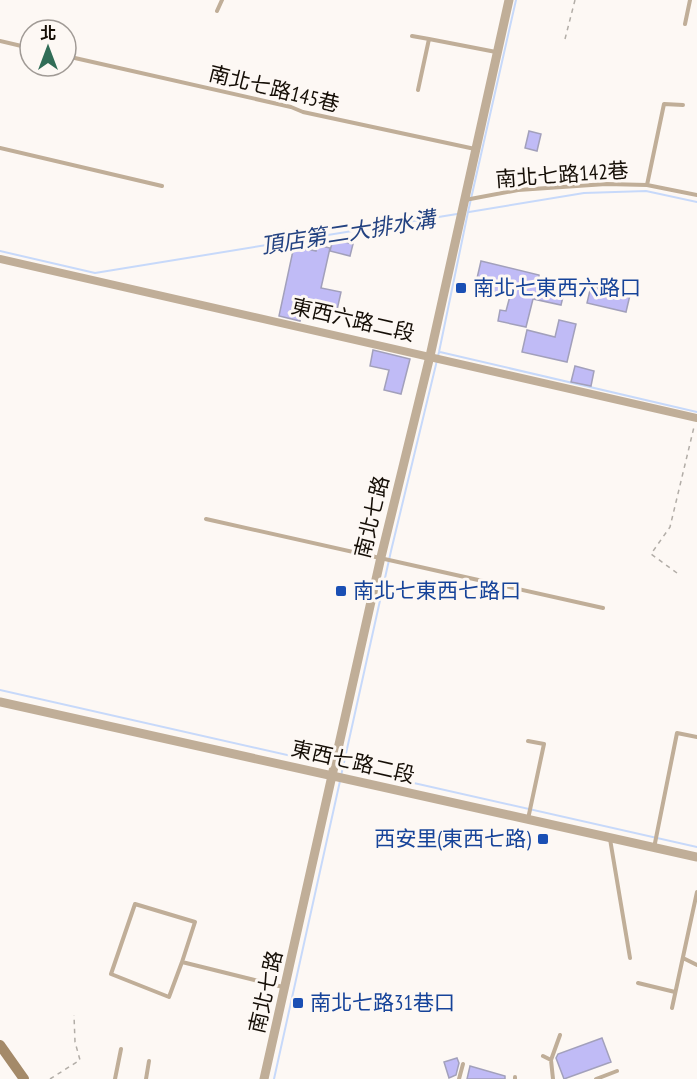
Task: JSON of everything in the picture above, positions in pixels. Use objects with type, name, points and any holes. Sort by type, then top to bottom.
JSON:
[{"type":"main road","points":[[0,1045],[24,1079]]},
{"type":"street","name":"南北七路","points":[[264,1079],[509,0]]},
{"type":"street","name":"東西六路二段","points":[[0,259],[697,418]]},
{"type":"street","name":"東西七路二段","points":[[0,702],[697,858]]},
{"type":"lane","points":[[217,10],[222,0]]},
{"type":"lane","points":[[685,24],[690,0]]},
{"type":"lane","points":[[412,36],[498,53]]},
{"type":"lane","points":[[418,90],[429,39]]},
{"type":"lane","points":[[0,41],[18,45]]},
{"type":"lane","name":"南北七路145巷","points":[[78,59],[291,107],[303,112],[476,149]]},
{"type":"lane","points":[[647,185],[664,104],[683,105]]},
{"type":"lane","points":[[0,148],[162,186]]},
{"type":"lane","name":"南北七路142巷","points":[[464,200],[518,190],[606,184],[647,185],[697,195]]},
{"type":"lane","points":[[206,519],[603,608]]},
{"type":"lane","points":[[654,848],[677,733],[697,737]]},
{"type":"lane","points":[[528,741],[544,744],[528,820]]},
{"type":"lane","points":[[609,838],[630,958]]},
{"type":"lane","points":[[672,1008],[697,892]]},
{"type":"lane","points":[[135,904],[195,922],[182,962],[170,997],[111,974],[135,904]]},
{"type":"lane","points":[[682,958],[697,965]]},
{"type":"lane","points":[[182,962],[285,988]]},
{"type":"lane","points":[[638,983],[675,992]]},
{"type":"lane","points":[[553,1079],[551,1060],[560,1035]]},
{"type":"lane","points":[[115,1079],[122,1049]]},
{"type":"lane","points":[[543,1056],[551,1060]]},
{"type":"lane","points":[[146,1079],[149,1061]]},
{"type":"lane","points":[[459,1079],[463,1064]]},
{"type":"lane","points":[[596,1079],[617,1071]]},
{"type":"path","points":[[565,39],[575,0]]},
{"type":"path","points":[[677,573],[651,554],[670,527],[697,418]]},
{"type":"path","points":[[50,1079],[80,1059],[75,1042],[74,1015]]},
{"type":"building","points":[[529,131],[541,134],[537,151],[525,148]]},
{"type":"building","points":[[333,239],[353,244],[350,256],[330,251]]},
{"type":"building","points":[[317,245],[330,248],[321,288],[341,292],[337,310],[317,306],[315,313],[302,311],[300,321],[279,316],[294,246],[316,251]]},
{"type":"building","points":[[481,261],[566,284],[561,305],[533,299],[526,327],[498,321],[500,310],[506,311],[510,296],[475,287]]},
{"type":"building","points":[[591,286],[630,295],[626,312],[587,303]]},
{"type":"building","points":[[559,320],[576,324],[567,362],[522,352],[527,330],[555,337]]},
{"type":"building","points":[[373,350],[410,359],[401,394],[384,390],[389,370],[370,366]]},
{"type":"building","points":[[575,366],[594,371],[591,386],[571,382]]},
{"type":"building","points":[[602,1038],[611,1062],[564,1079],[556,1058],[558,1054]]},
{"type":"building","points":[[457,1058],[459,1063],[456,1075],[449,1078],[444,1062]]},
{"type":"building","points":[[470,1066],[505,1076],[505,1079],[467,1079]]},
{"type":"waterway","points":[[341,776],[391,551],[439,352],[516,0]]},
{"type":"waterway","name":"頂店第二大排水溝","points":[[469,212],[584,193],[646,191],[697,202]]},
{"type":"waterway","name":"頂店第二大排水溝","points":[[0,251],[95,273],[457,214]]},
{"type":"waterway","points":[[440,352],[697,412]]},
{"type":"waterway","points":[[0,690],[327,764]]},
{"type":"waterway","points":[[343,767],[697,847]]},
{"type":"waterway","points":[[274,1079],[340,781]]},
{"type":"place","name":"南北七東西六路口","points":[[461,288]]},
{"type":"place","name":"南北七東西七路口","points":[[341,591]]},
{"type":"place","name":"西安里(東西七路)","points":[[543,839]]},
{"type":"place","name":"南北七路31巷口","points":[[298,1003]]}]
